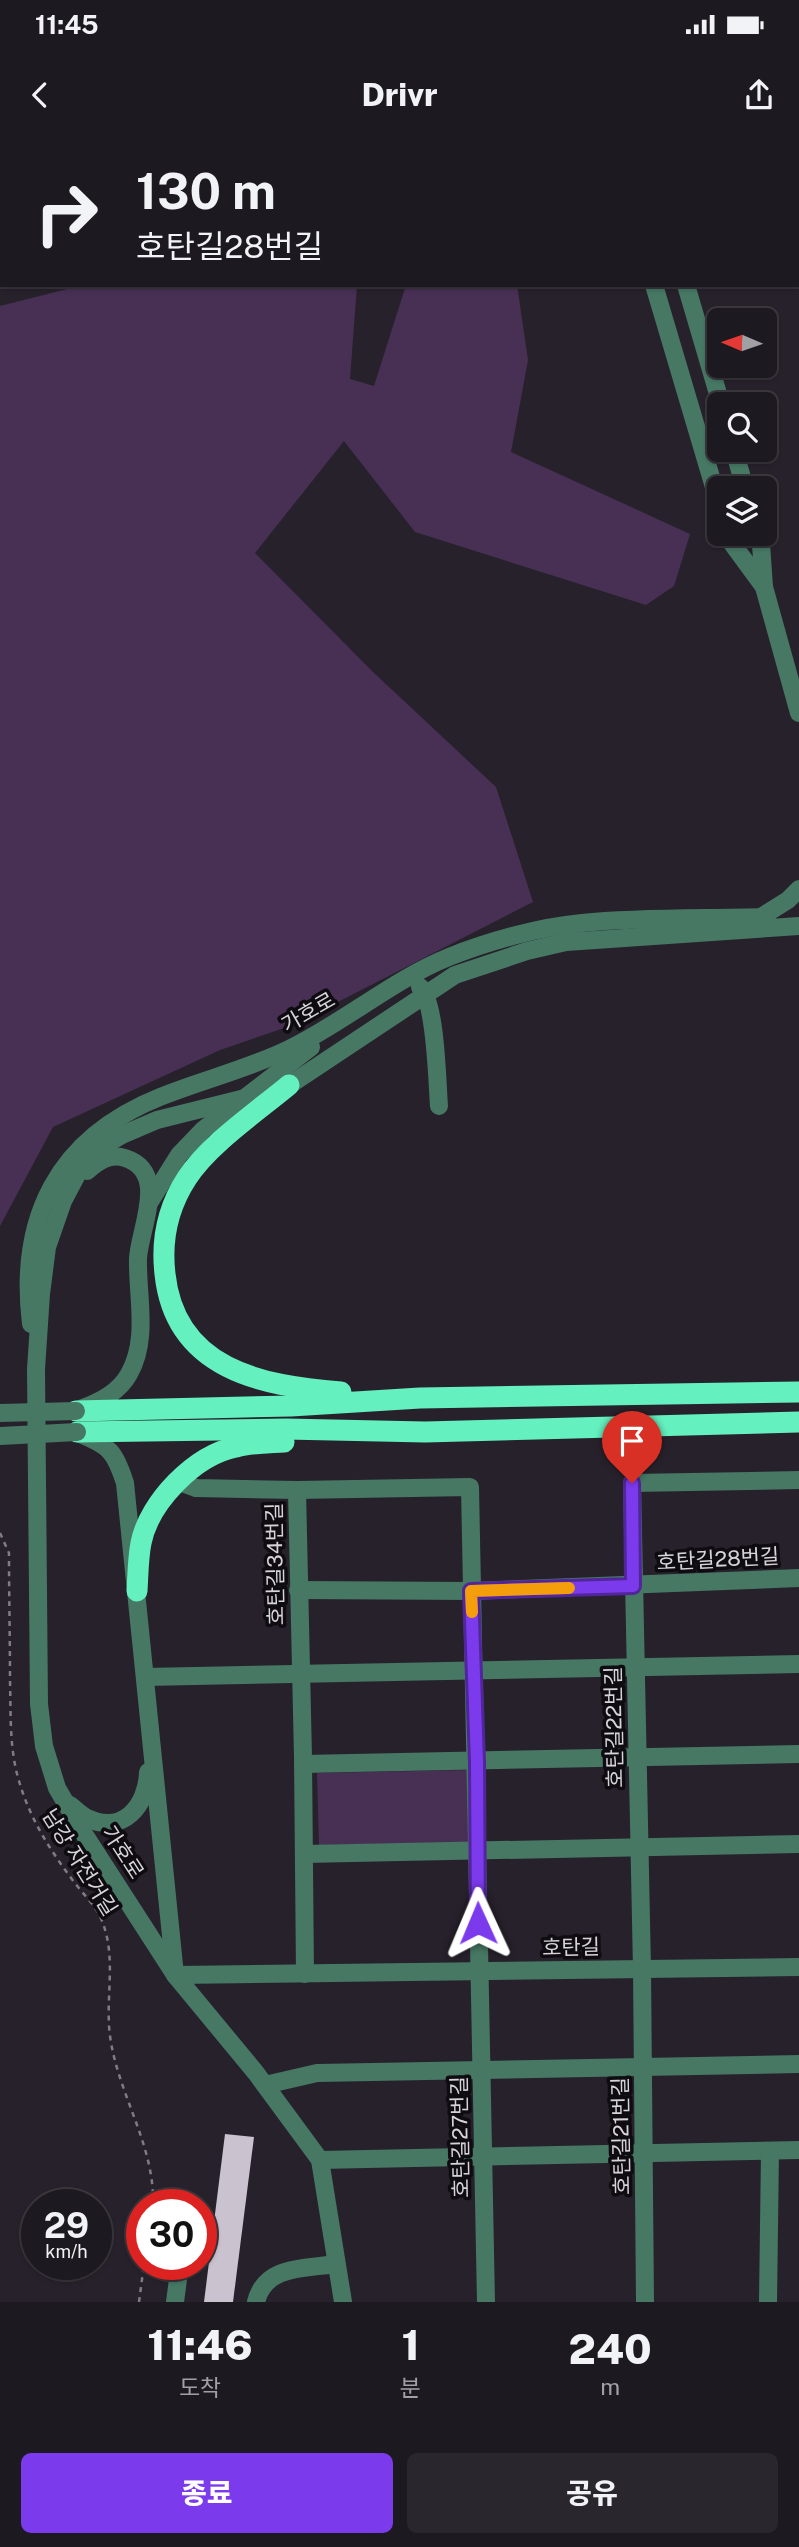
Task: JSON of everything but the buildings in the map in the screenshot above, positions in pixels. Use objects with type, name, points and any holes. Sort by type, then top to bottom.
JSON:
[{"type":"highway","points":[[289,1085],[209,1150],[187,1177],[170,1210],[163,1252],[167,1294],[180,1326],[200,1349],[232,1369],[264,1382],[300,1389],[420,1398]]},
{"type":"highway","points":[[76,1411],[291,1406],[420,1398],[799,1392]]},
{"type":"highway","points":[[77,1433],[286,1429],[425,1432],[799,1422]]},
{"type":"highway","points":[[137,1591],[141,1542],[150,1515],[164,1494],[200,1463],[233,1447],[425,1432]]},
{"type":"street","points":[[655,287],[710,476]]},
{"type":"street","points":[[687,287],[717,392]]},
{"type":"street","points":[[734,546],[764,587]]},
{"type":"street","points":[[761,546],[764,587],[799,713]]},
{"type":"street","points":[[799,888],[764,923],[799,938]]},
{"type":"street","name":"가호로","points":[[343,2302],[320,2160],[265,2085],[175,1975],[65,1802],[57,1788],[44,1746],[39,1704],[36,1369],[47,1247],[63,1201],[81,1167],[98,1149],[157,1120],[245,1099],[289,1085],[455,975],[527,951],[566,942],[764,923],[799,916]]},
{"type":"street","name":"가호로","points":[[36,1369],[28,1300],[32,1240],[48,1193],[66,1161],[91,1136],[127,1113],[158,1097],[288,1050],[449,957],[535,930],[582,923],[764,923],[799,926]]},
{"type":"street","points":[[411,978],[426,993],[432,1017],[439,1106]]},
{"type":"street","points":[[149,1204],[179,1155],[203,1130],[363,1006]]},
{"type":"street","points":[[0,1413],[76,1411],[102,1400],[118,1388],[130,1373],[139,1347],[141,1313],[138,1255],[149,1204],[149,1183],[141,1166],[126,1158],[112,1156],[96,1163],[79,1179],[63,1201]]},
{"type":"street","points":[[0,1436],[77,1433],[101,1443],[118,1460],[126,1492],[137,1591],[175,1975]]},
{"type":"street","name":"호탄길22번길","points":[[642,1969],[632,1483],[799,1480]]},
{"type":"street","name":"호탄길34번길","points":[[177,1481],[196,1488],[297,1490],[305,1974]]},
{"type":"street","points":[[297,1490],[470,1487],[479,1970]]},
{"type":"street","name":"호탄길28번길","points":[[298,1590],[471,1591],[799,1578]]},
{"type":"street","points":[[145,1677],[799,1664]]},
{"type":"street","points":[[65,1802],[88,1818],[107,1823],[128,1817],[141,1805],[148,1788],[149,1716]]},
{"type":"street","points":[[303,1764],[799,1754]]},
{"type":"street","points":[[303,1854],[799,1844]]},
{"type":"street","name":"호탄길","points":[[175,1975],[799,1967]]},
{"type":"street","name":"호탄길21번길","points":[[642,1969],[645,2302]]},
{"type":"street","name":"호탄길27번길","points":[[479,1970],[486,2302]]},
{"type":"street","points":[[265,2085],[317,2073],[799,2064]]},
{"type":"street","points":[[320,2160],[799,2150]]},
{"type":"street","points":[[768,2302],[770,2151]]},
{"type":"street","points":[[256,2302],[263,2284],[275,2273],[336,2264]]},
{"type":"street","points":[[175,2302],[178,2280]]},
{"type":"path","name":"남강 자전거길","points":[[0,1533],[9,1553],[10,1738],[18,1779],[30,1813],[47,1845],[102,1919],[111,1972],[110,2037],[125,2093],[149,2162],[152,2189]]},
{"type":"path","points":[[139,2302],[142,2280]]},
{"type":"shaded area","points":[[75,287],[357,287],[350,379],[374,386],[405,287],[517,287],[528,360],[511,452],[690,534],[674,586],[646,605],[415,532],[344,441],[255,553],[373,672],[496,787],[533,902],[293,1025],[220,1050],[53,1127],[0,1226],[0,306]]},
{"type":"shaded area","points":[[469,1770],[470,1842],[319,1845],[317,1773]]},
{"type":"slow traffic","points":[[472,1612],[471,1591],[569,1588]]},
{"type":"route","points":[[478,1923],[477,1762],[471,1591],[633,1586],[632,1483]]}]
